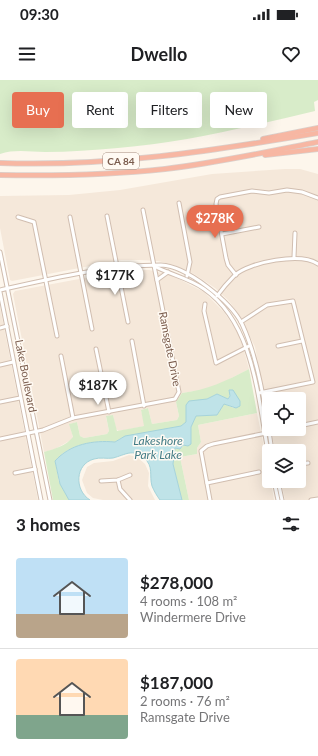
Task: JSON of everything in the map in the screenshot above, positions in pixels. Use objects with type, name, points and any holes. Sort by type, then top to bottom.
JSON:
[{"type":"highway","points":[[240,145],[318,128]]},
{"type":"highway","name":"CA 84","points":[[0,163],[107,162],[166,157],[318,133]]},
{"type":"highway","points":[[234,158],[318,142]]},
{"type":"highway","points":[[234,158],[318,149]]},
{"type":"highway","name":"CA 84","points":[[0,174],[108,174],[166,168],[234,158]]},
{"type":"street","points":[[236,275],[228,265],[226,258],[216,204],[217,199],[220,197],[252,191],[269,193],[287,190],[302,192],[318,198]]},
{"type":"street","points":[[179,203],[190,262],[187,277]]},
{"type":"street","name":"Ramsgate Drive","points":[[0,438],[36,432],[73,418],[144,406],[174,398],[179,392],[143,210]]},
{"type":"street","points":[[18,216],[34,222],[57,336]]},
{"type":"street","points":[[108,216],[128,322]]},
{"type":"street","points":[[70,217],[92,329]]},
{"type":"street","points":[[222,234],[260,227]]},
{"type":"street","points":[[294,257],[295,233]]},
{"type":"street","name":"Lake Boulevard","points":[[0,252],[50,500]]},
{"type":"street","points":[[217,296],[236,275],[258,265],[294,257],[305,258],[318,264]]},
{"type":"street","points":[[0,292],[8,288],[117,267],[162,265],[203,283],[241,322],[249,346],[262,405]]},
{"type":"street","points":[[154,266],[168,272],[187,277]]},
{"type":"street","points":[[157,280],[168,272]]},
{"type":"street","name":"Lake Boulevard","points":[[0,292],[41,500]]},
{"type":"street","points":[[217,296],[232,317],[249,346]]},
{"type":"street","points":[[241,322],[267,305],[293,301],[313,382],[259,393]]},
{"type":"street","points":[[205,304],[204,311],[216,363],[249,346]]},
{"type":"street","points":[[0,328],[7,326]]},
{"type":"street","points":[[278,346],[302,341]]},
{"type":"street","points":[[132,342],[144,406]]},
{"type":"street","points":[[96,349],[109,412]]},
{"type":"street","points":[[61,356],[73,418]]},
{"type":"street","points":[[0,365],[13,362]]},
{"type":"street","points":[[259,393],[262,417]]},
{"type":"street","points":[[0,402],[20,398]]},
{"type":"street","points":[[306,425],[318,422]]},
{"type":"street","points":[[210,500],[201,455],[202,449],[213,444],[262,433]]},
{"type":"street","points":[[15,473],[35,469]]},
{"type":"street","points":[[207,482],[259,472]]},
{"type":"street","points":[[101,480],[118,480],[130,475]]},
{"type":"street","points":[[118,480],[120,489],[130,500]]},
{"type":"street","points":[[275,488],[278,500]]},
{"type":"street","points":[[279,488],[282,500]]},
{"type":"street","points":[[311,500],[318,499]]},
{"type":"shaded area","points":[[300,169],[318,174],[318,500],[285,500],[282,488],[306,488],[306,444],[274,444],[272,436],[306,436],[306,392],[264,392],[255,347],[240,316],[229,301],[215,288],[194,274],[174,265],[158,261],[140,260],[121,260],[12,281],[10,280],[0,228],[0,196],[69,195],[120,190],[212,174]]},
{"type":"shaded area","points":[[127,270],[149,270],[171,275],[204,292],[224,312],[236,330],[242,343],[249,369],[214,387],[182,393],[176,402],[179,416],[177,420],[152,424],[148,408],[141,410],[145,426],[119,431],[116,429],[113,415],[106,417],[109,431],[107,434],[84,438],[80,436],[77,422],[70,424],[73,438],[71,440],[55,449],[44,452],[13,294],[15,291]]},
{"type":"shaded area","points":[[0,305],[1,312],[38,500],[0,500]]},
{"type":"shaded area","points":[[257,413],[263,444],[262,444],[262,488],[272,488],[274,500],[189,500],[180,457],[197,454],[197,448],[201,442],[198,425]]},
{"type":"shaded area","points":[[129,455],[137,457],[145,464],[149,473],[148,486],[155,500],[103,500],[93,498],[87,493],[82,480],[87,467],[94,463],[113,461]]},
{"type":"green space","points":[[0,80],[318,80],[318,100],[314,102],[315,111],[267,122],[267,92],[210,92],[210,128],[242,128],[143,146],[63,152],[17,151],[0,154]]},
{"type":"green space","points":[[249,369],[257,413],[198,425],[201,442],[197,448],[197,454],[180,457],[189,500],[182,500],[173,464],[175,448],[180,449],[184,445],[187,446],[191,441],[191,427],[196,416],[217,415],[224,404],[234,408],[240,405],[232,390],[228,399],[217,394],[207,399],[186,414],[186,422],[181,426],[121,438],[115,442],[82,444],[67,451],[55,461],[59,482],[69,500],[53,500],[44,452],[63,445],[73,437],[69,424],[77,422],[80,436],[84,438],[107,434],[109,431],[106,416],[113,415],[117,431],[144,426],[141,410],[148,408],[152,424],[177,420],[179,416],[176,402],[182,393],[200,390]]},
{"type":"water","name":"Lakeshore Park Lake","points":[[229,390],[233,390],[240,401],[240,406],[236,408],[224,404],[217,415],[196,416],[191,427],[191,444],[188,446],[183,445],[180,449],[175,448],[173,464],[182,500],[160,500],[152,486],[149,464],[140,455],[133,453],[113,458],[96,458],[88,462],[83,466],[80,472],[79,484],[85,496],[90,500],[69,500],[60,484],[55,461],[61,455],[82,444],[115,442],[125,436],[181,426],[186,422],[186,405],[189,401],[207,399],[217,394],[228,399],[230,396]]}]
